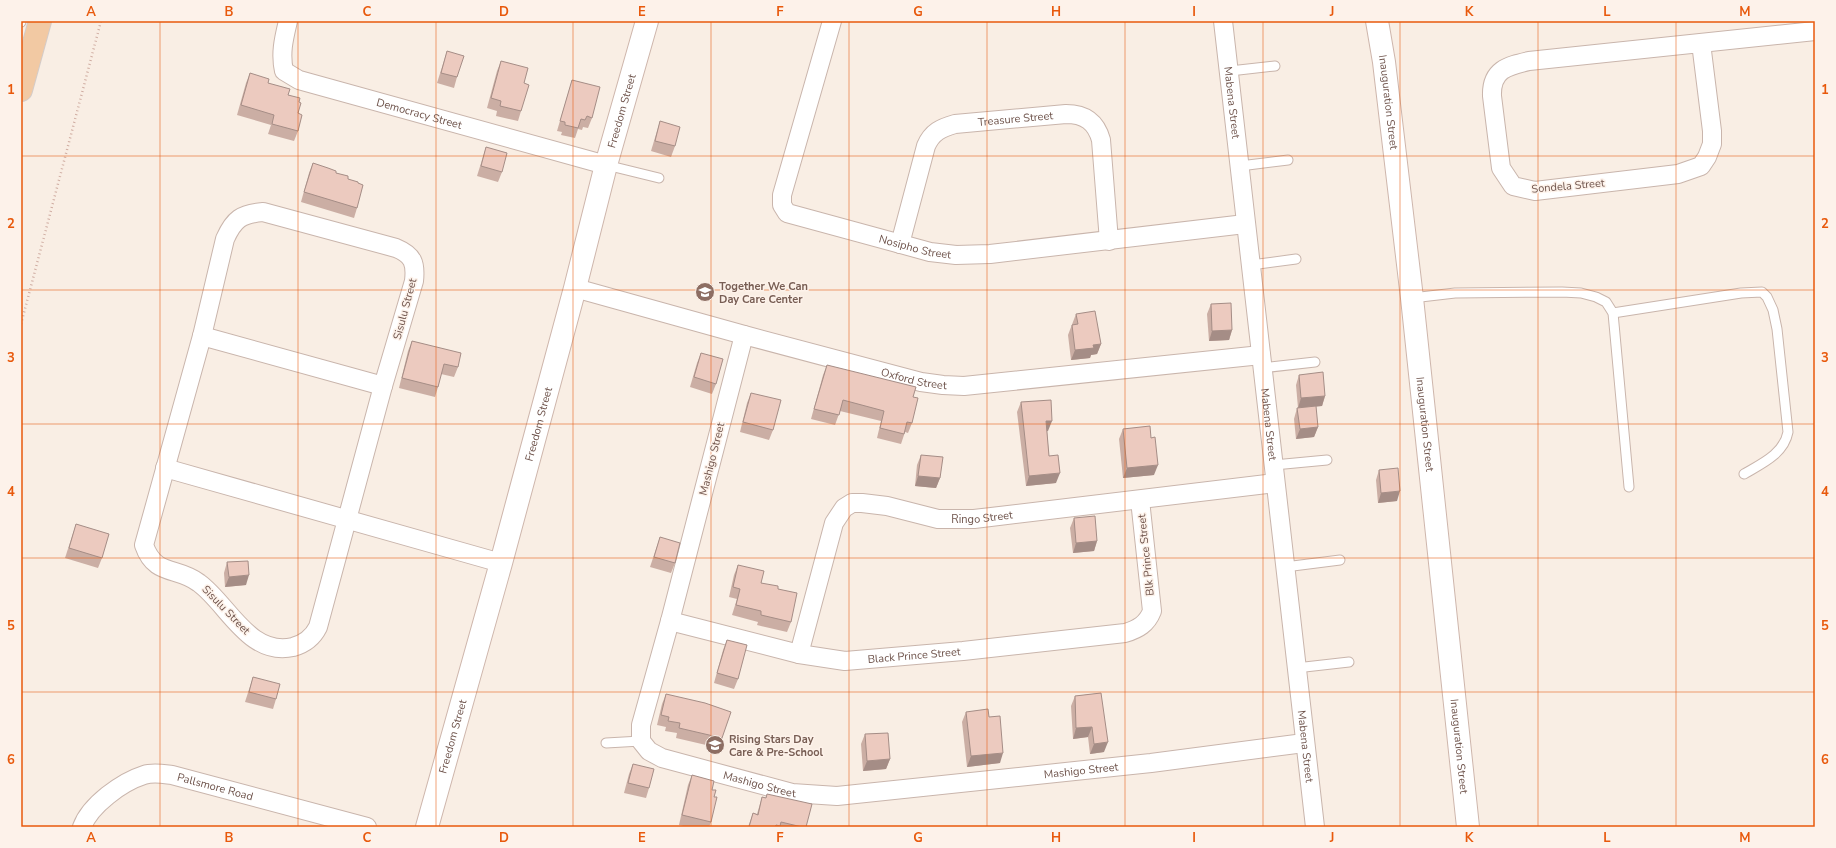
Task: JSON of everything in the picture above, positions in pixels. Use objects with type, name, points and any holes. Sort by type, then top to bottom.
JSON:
[{"type":"main road","points":[[21,90],[40,21]]},
{"type":"street","name":"Democracy Street","points":[[288,21],[281,60],[284,71],[299,80],[606,165]]},
{"type":"street","name":"Freedom Street","points":[[427,827],[501,563],[576,288],[606,165],[647,21]]},
{"type":"street","name":"Nosipho Street","points":[[832,21],[784,191],[782,205],[787,214],[930,252],[968,255],[1109,241],[1245,224]]},
{"type":"street","name":"Mabena Street","points":[[1223,21],[1230,71],[1245,224],[1274,465],[1314,827]]},
{"type":"street","name":"Inauguration Street","points":[[1377,21],[1384,62],[1412,298],[1468,827]]},
{"type":"street","name":"Sondela Street","points":[[1701,43],[1712,131],[1712,144],[1708,157],[1701,166],[1690,171],[1663,177],[1535,191],[1513,186],[1507,179],[1501,168],[1492,87],[1495,78],[1501,71],[1515,64],[1701,43],[1815,31]]},
{"type":"street","name":"Treasure Street","points":[[900,244],[926,146],[934,133],[955,124],[1066,114],[1083,116],[1090,120],[1098,132],[1101,140],[1109,241]]},
{"type":"street","name":"Sisulu Street","points":[[262,212],[396,248],[406,252],[413,261],[415,271],[414,281],[346,519],[318,627],[314,634],[305,642],[297,646],[288,648],[268,646],[246,633],[210,592],[198,582],[185,575],[156,565],[151,560],[144,545],[202,336],[225,239],[231,227],[242,215],[262,212]]},
{"type":"street","name":"Oxford Street","points":[[576,288],[921,382],[954,386],[1262,361]]},
{"type":"street","name":"Mashigo Street","points":[[744,335],[670,621],[641,725],[641,741],[649,751],[662,758],[792,793],[837,796],[1151,762],[1304,743]]},
{"type":"street","points":[[202,336],[383,386]]},
{"type":"street","points":[[165,468],[501,563]]},
{"type":"street","name":"Ringo Street","points":[[799,654],[834,523],[844,508],[852,503],[870,503],[938,519],[953,520],[974,519],[1140,500],[1275,483]]},
{"type":"street","name":"Blk Prince Street","points":[[1140,500],[1152,611]]},
{"type":"street","name":"Black Prince Street","points":[[670,621],[799,654],[834,660],[851,660],[963,651],[1125,633],[1143,625],[1152,611]]},
{"type":"street","name":"Pallsmore Road","points":[[82,827],[93,808],[106,797],[145,775],[159,774],[172,775],[367,827]]},
{"type":"lane","points":[[1230,71],[1275,66]]},
{"type":"lane","points":[[1240,166],[1288,160]]},
{"type":"lane","points":[[606,165],[659,178]]},
{"type":"lane","points":[[1251,265],[1296,259]]},
{"type":"lane","points":[[1412,298],[1455,293],[1562,292],[1596,297],[1606,302],[1613,313],[1629,488]]},
{"type":"lane","points":[[1613,313],[1741,293],[1762,292],[1767,297],[1773,310],[1777,329],[1788,432],[1786,441],[1773,456],[1744,474]]},
{"type":"lane","points":[[1262,361],[1315,362]]},
{"type":"lane","points":[[1274,465],[1327,460]]},
{"type":"lane","points":[[1285,567],[1340,560]]},
{"type":"lane","points":[[1296,668],[1349,662]]},
{"type":"lane","points":[[606,743],[641,741]]},
{"type":"path","points":[[21,324],[101,21]]},
{"type":"building","points":[[447,51],[464,56],[457,77],[441,73]]},
{"type":"building","points":[[501,61],[528,68],[524,83],[529,85],[521,111],[500,106],[501,101],[491,98]]},
{"type":"building","points":[[250,73],[269,79],[268,83],[290,89],[288,95],[300,98],[299,102],[301,103],[298,113],[302,115],[298,131],[272,124],[274,115],[241,105]]},
{"type":"building","points":[[572,80],[600,87],[592,118],[587,116],[585,120],[581,119],[578,128],[565,125],[565,122],[560,121]]},
{"type":"building","points":[[660,121],[680,127],[675,146],[655,141]]},
{"type":"building","points":[[486,147],[507,153],[502,172],[481,166]]},
{"type":"building","points":[[313,163],[336,171],[336,173],[348,176],[348,179],[363,185],[357,208],[304,192]]},
{"type":"building","points":[[1231,303],[1232,330],[1212,331],[1211,304]]},
{"type":"building","points":[[1095,311],[1101,344],[1093,345],[1094,348],[1075,350],[1072,325],[1078,324],[1076,314]]},
{"type":"building","points":[[412,341],[461,353],[458,367],[444,364],[438,387],[402,378]]},
{"type":"building","points":[[701,353],[723,359],[716,384],[694,377]]},
{"type":"building","points":[[827,365],[916,387],[913,397],[918,398],[912,423],[907,422],[904,434],[880,428],[884,411],[843,400],[839,415],[814,409]]},
{"type":"building","points":[[1323,372],[1325,396],[1301,398],[1299,375]]},
{"type":"building","points":[[751,393],[781,400],[773,430],[743,422]]},
{"type":"building","points":[[1051,400],[1052,421],[1046,421],[1049,456],[1058,455],[1060,473],[1029,476],[1021,402]]},
{"type":"building","points":[[1316,406],[1318,427],[1300,429],[1297,408]]},
{"type":"building","points":[[1150,426],[1151,438],[1155,437],[1158,465],[1127,468],[1123,429]]},
{"type":"building","points":[[921,455],[943,457],[940,478],[918,476]]},
{"type":"building","points":[[1398,468],[1400,491],[1381,493],[1379,470]]},
{"type":"building","points":[[1095,516],[1097,541],[1076,543],[1074,518]]},
{"type":"building","points":[[76,524],[109,534],[102,558],[69,548]]},
{"type":"building","points":[[660,537],[680,543],[675,563],[654,557]]},
{"type":"building","points":[[248,561],[249,575],[229,577],[227,562]]},
{"type":"building","points":[[738,565],[764,571],[761,583],[778,586],[778,589],[797,593],[791,622],[761,615],[761,611],[736,605],[740,589],[733,587]]},
{"type":"building","points":[[727,640],[747,645],[738,679],[717,673]]},
{"type":"building","points":[[253,677],[280,684],[276,699],[249,692]]},
{"type":"building","points":[[1101,693],[1108,742],[1094,744],[1092,727],[1076,728],[1075,696]]},
{"type":"building","points":[[666,694],[705,703],[731,712],[722,738],[679,728],[680,723],[668,721],[669,717],[661,715]]},
{"type":"building","points":[[988,709],[989,717],[1000,716],[1003,753],[971,756],[966,712]]},
{"type":"building","points":[[888,733],[890,759],[867,761],[865,734]]},
{"type":"building","points":[[633,764],[654,769],[649,788],[628,783]]},
{"type":"building","points":[[692,775],[714,781],[712,790],[716,790],[714,797],[717,797],[711,822],[682,815]]},
{"type":"building","points":[[767,794],[812,804],[806,827],[781,822],[780,826],[776,825],[775,827],[749,827],[753,813],[758,815],[762,797],[766,798]]},
{"type":"place","name":"Together We Can Day Care Center","points":[[705,292]]},
{"type":"place","name":"Rising Stars Day Care & Pre-School","points":[[715,745]]}]
